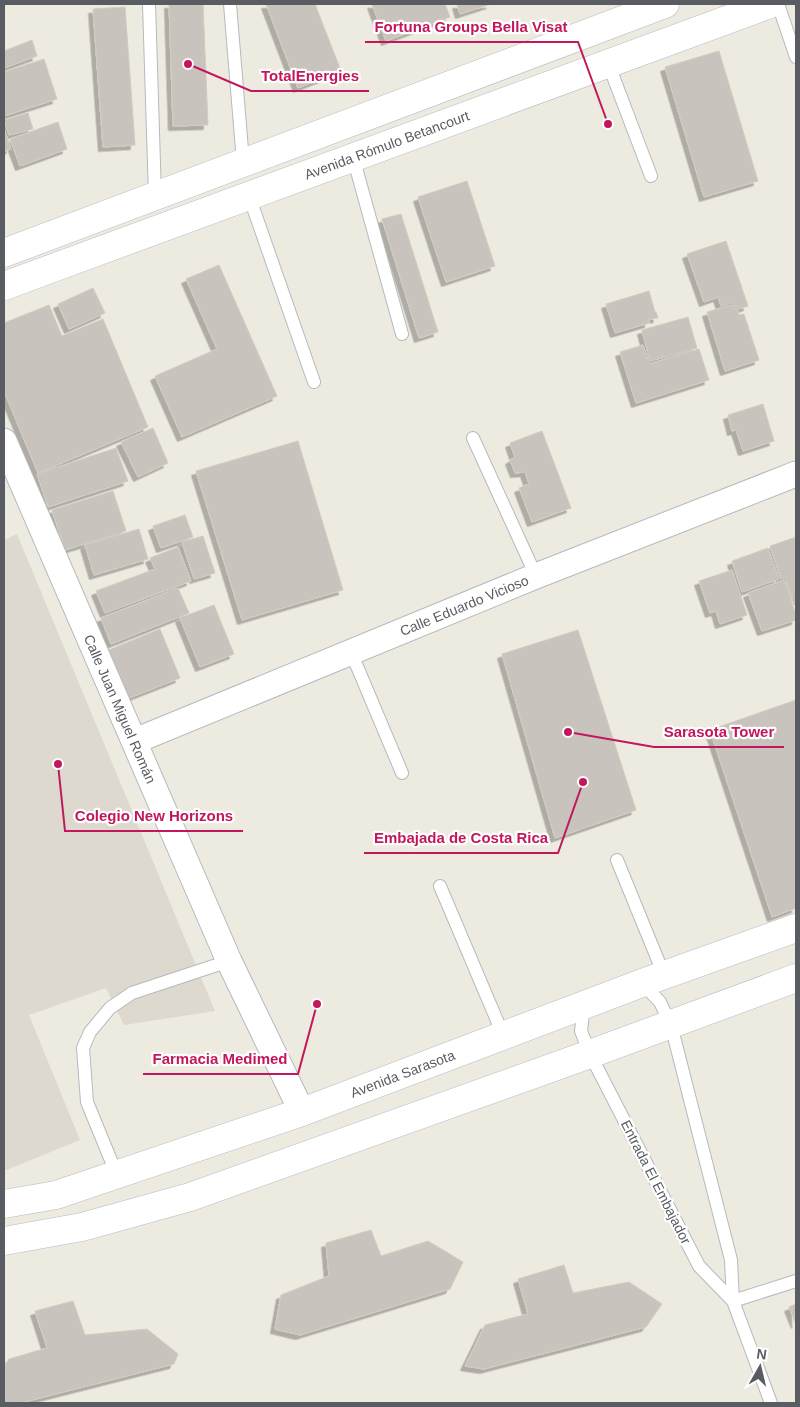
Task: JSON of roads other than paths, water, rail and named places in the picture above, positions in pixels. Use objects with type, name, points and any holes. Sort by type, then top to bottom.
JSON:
[{"type":"main road","points":[[4,253],[665,4]]},
{"type":"main road","name":"Avenida Rómulo Betancourt","points":[[4,286],[770,4]]},
{"type":"main road","name":"Avenida Sarasota","points":[[4,1204],[56,1195],[302,1112],[653,979],[796,928]]},
{"type":"main road","points":[[4,1241],[82,1227],[190,1197],[796,978]]},
{"type":"street","name":"Calle Juan Miguel Román","points":[[4,441],[229,961],[302,1112]]},
{"type":"street","name":"Calle Eduardo Vicioso","points":[[135,741],[536,576],[796,474]]},
{"type":"lane","points":[[149,4],[155,196]]},
{"type":"lane","points":[[230,4],[243,162]]},
{"type":"lane","points":[[778,4],[796,57]]},
{"type":"lane","points":[[608,63],[650,176]]},
{"type":"lane","points":[[353,157],[402,334]]},
{"type":"lane","points":[[249,196],[314,382]]},
{"type":"lane","points":[[473,438],[536,576]]},
{"type":"lane","points":[[351,652],[402,773]]},
{"type":"lane","points":[[617,860],[653,979]]},
{"type":"lane","points":[[440,886],[504,1037]]},
{"type":"lane","points":[[117,1175],[87,1102],[83,1048],[90,1032],[110,1008],[132,993],[229,961]]},
{"type":"lane","name":"Entrada El Embajador","points":[[653,979],[660,1002],[672,1024],[731,1260],[733,1301],[771,1403]]},
{"type":"lane","name":"Entrada El Embajador","points":[[584,1006],[581,1030],[590,1054],[699,1266],[733,1301]]},
{"type":"lane","points":[[733,1301],[796,1281]]},
{"type":"place","name":"TotalEnergies","points":[[188,64]]},
{"type":"place","name":"Fortuna Groups Bella Visat","points":[[608,124]]},
{"type":"place","name":"Sarasota Tower","points":[[568,732]]},
{"type":"place","name":"Colegio New Horizons","points":[[58,764]]},
{"type":"place","name":"Embajada de Costa Rica","points":[[583,782]]},
{"type":"place","name":"Farmacia Medimed","points":[[317,1004]]}]
